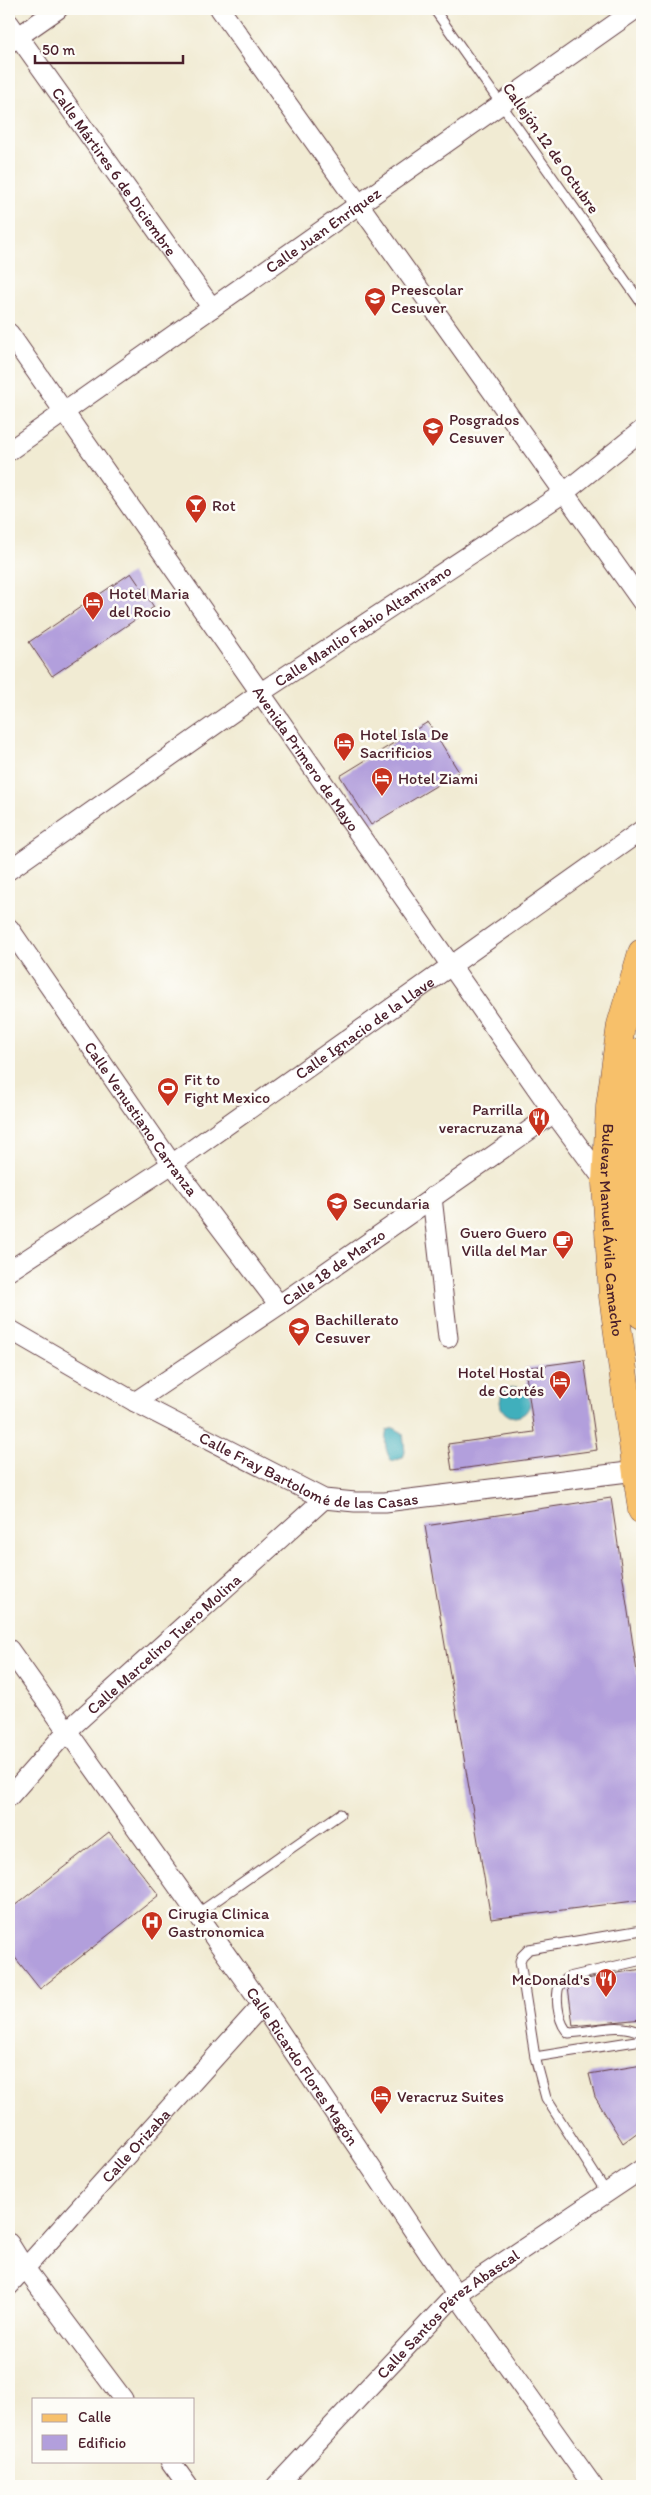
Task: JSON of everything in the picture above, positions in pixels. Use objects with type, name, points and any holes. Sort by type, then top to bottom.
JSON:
[{"type":"main road","name":"Bulevar Manuel Ávila Camacho","points":[[642,952],[621,1026],[610,1107],[606,1183],[613,1296],[642,1510]]},
{"type":"main road","name":"Bulevar Manuel Ávila Camacho","points":[[642,1051],[630,1139],[635,1262],[642,1315]]},
{"type":"street","points":[[12,34],[58,9]]},
{"type":"street","points":[[220,9],[360,203],[642,602]]},
{"type":"street","name":"Calle Juan Enríquez","points":[[9,451],[636,9]]},
{"type":"street","name":"Calle Mártires 6 de Diciembre","points":[[12,34],[212,308]]},
{"type":"street","name":"Avenida Primero de Mayo","points":[[9,332],[554,1113],[606,1183]]},
{"type":"street","name":"Calle Manlio Fabio Altamirano","points":[[9,870],[260,693],[565,492],[642,430]]},
{"type":"street","name":"Calle Ignacio de la Llave","points":[[9,1271],[172,1164],[452,967],[642,830]]},
{"type":"street","name":"Calle Venustiano Carranza","points":[[9,928],[172,1164],[279,1305]]},
{"type":"street","name":"Calle 18 de Marzo","points":[[135,1402],[279,1305],[554,1113]]},
{"type":"street","points":[[432,1197],[448,1338]]},
{"type":"street","name":"Calle Fray Bartolomé de las Casas","points":[[9,1329],[135,1402],[324,1499],[385,1502],[636,1471]]},
{"type":"street","name":"Calle Marcelino Tuero Molina","points":[[9,1797],[67,1731],[324,1499]]},
{"type":"street","name":"Calle Ricardo Flores Magón","points":[[9,1649],[262,2005],[456,2294],[593,2486]]},
{"type":"street","name":"Calle Orizaba","points":[[9,2286],[24,2267],[262,2005]]},
{"type":"street","name":"Calle Santos Pérez Abascal","points":[[276,2486],[456,2294],[642,2169]]},
{"type":"street","points":[[9,2243],[24,2267],[122,2398]]},
{"type":"street","points":[[171,2462],[188,2486]]},
{"type":"lane","name":"Callejón 12 de Octubre","points":[[434,9],[642,304]]},
{"type":"lane","points":[[197,1914],[340,1814]]},
{"type":"lane","points":[[606,2192],[546,2098],[535,2057],[520,1961],[529,1949],[642,1930]]},
{"type":"lane","points":[[642,1960],[569,1977],[558,1990],[559,2014],[563,2028],[569,2033],[618,2026],[642,2032]]},
{"type":"lane","points":[[535,2057],[642,2040]]},
{"type":"water","points":[[515,1387],[526,1391],[530,1402],[526,1413],[515,1417],[504,1413],[500,1402],[504,1391]]},
{"type":"water","points":[[394,1428],[403,1433],[405,1452],[403,1458],[392,1461],[387,1450],[386,1438],[387,1430]]},
{"type":"building","points":[[131,573],[154,607],[52,676],[29,642]]},
{"type":"building","points":[[428,722],[459,772],[371,825],[340,776]]},
{"type":"building","name":"Hotel Hostal de Cortés","points":[[584,1360],[597,1450],[452,1470],[448,1444],[534,1432],[525,1368]]},
{"type":"building","points":[[611,1498],[642,1705],[642,1900],[491,1919],[425,1526]]},
{"type":"building","points":[[109,1832],[159,1895],[40,1989],[9,1950],[9,1910]]},
{"type":"building","name":"McDonald's","points":[[642,1969],[642,2019],[573,2026],[568,1986],[574,1982]]},
{"type":"building","points":[[642,2065],[642,2129],[623,2143],[595,2097],[589,2074]]},
{"type":"place","name":"Preescolar Cesuver","points":[[375,317]]},
{"type":"place","name":"Posgrados Cesuver","points":[[433,447]]},
{"type":"place","name":"Rot","points":[[196,524]]},
{"type":"place","name":"Hotel Maria del Rocio","points":[[93,621]]},
{"type":"place","name":"Hotel Isla De Sacrificios","points":[[344,762]]},
{"type":"place","name":"Hotel Ziami","points":[[382,797]]},
{"type":"place","name":"Fit to Fight Mexico","points":[[168,1107]]},
{"type":"place","name":"Parrilla veracruzana","points":[[539,1137]]},
{"type":"place","name":"Secundaria","points":[[337,1222]]},
{"type":"place","name":"Guero Guero Villa del Mar","points":[[563,1260]]},
{"type":"place","name":"Bachillerato Cesuver","points":[[299,1347]]},
{"type":"place","name":"Hotel Hostal de Cortés","points":[[560,1400]]},
{"type":"place","name":"Cirugia Clinica Gastronomica","points":[[152,1941]]},
{"type":"place","name":"McDonald's","points":[[606,1998]]},
{"type":"place","name":"Veracruz Suites","points":[[381,2115]]}]
